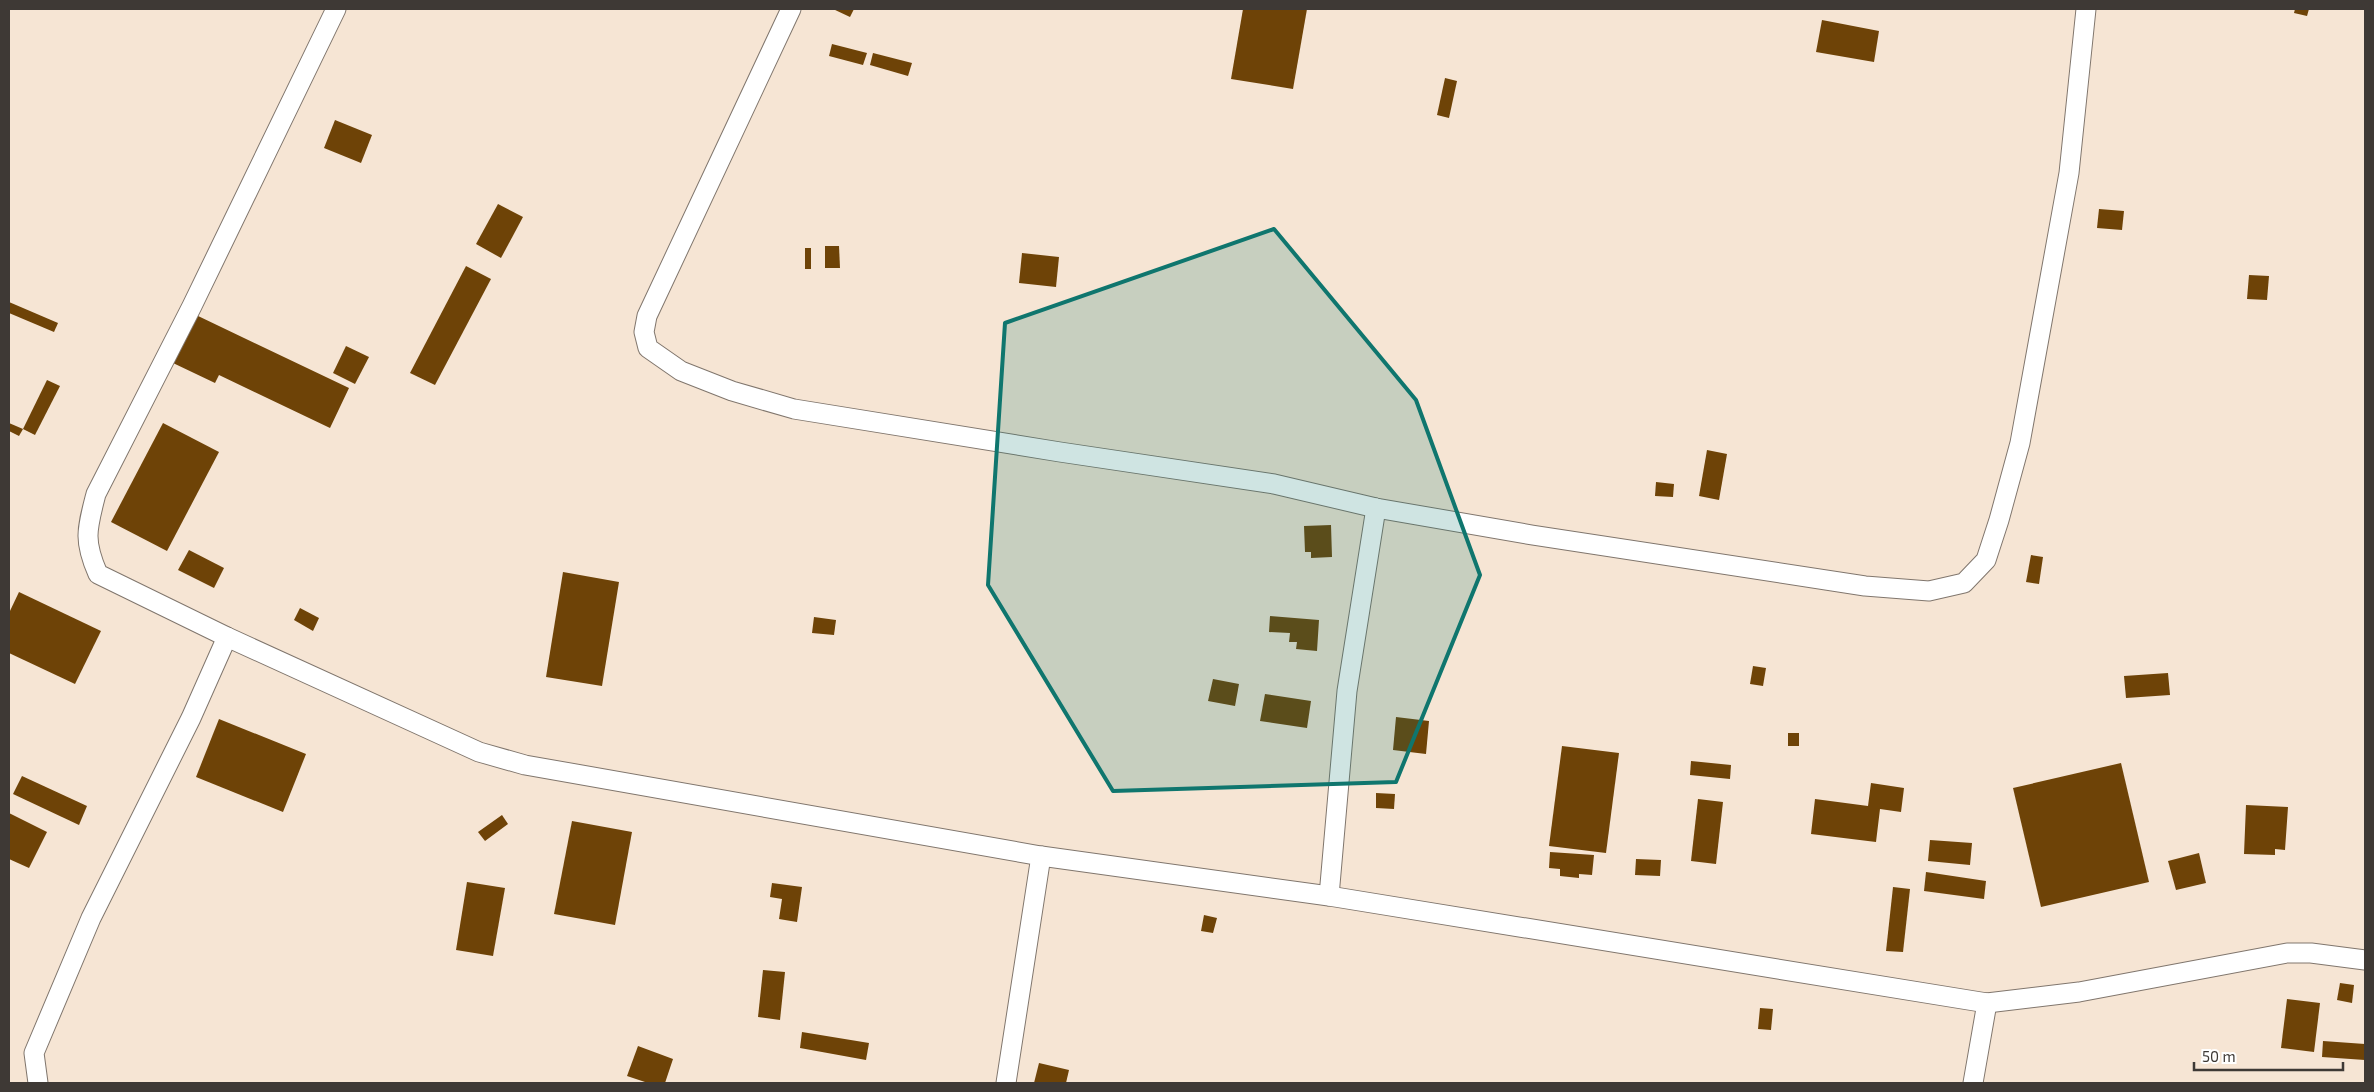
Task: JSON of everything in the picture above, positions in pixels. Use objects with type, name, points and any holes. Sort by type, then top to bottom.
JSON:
[{"type":"street","points":[[336,9],[192,306],[96,494],[88,527],[89,553],[98,574],[227,637],[479,752],[525,765],[1041,856],[1328,896],[1987,1003],[2079,992],[2287,952],[2365,960]]},
{"type":"street","points":[[791,9],[647,316],[644,332],[648,348],[681,371],[732,391],[794,409],[1274,484],[1376,508],[1532,535],[1865,586],[1929,591],[1964,583],[1986,560],[2020,443],[2069,173],[2086,9]]},
{"type":"street","points":[[1328,896],[1346,691],[1376,508]]},
{"type":"street","points":[[38,1083],[34,1053],[90,918],[191,718],[227,637]]},
{"type":"street","points":[[1006,1083],[1041,856]]},
{"type":"street","points":[[1972,1083],[1987,1003]]},
{"type":"highlighted area","points":[[1274,229],[1416,400],[1480,575],[1396,782],[1113,791],[988,585],[1005,323]]},
{"type":"shaded area","points":[[9,9],[2365,9],[2365,1083],[9,1083]]},
{"type":"building","points":[[833,9],[854,9],[850,17]]},
{"type":"building","points":[[1243,9],[1307,9],[1293,89],[1231,79]]},
{"type":"building","points":[[2295,9],[2309,9],[2307,16],[2294,13]]},
{"type":"building","points":[[1822,20],[1879,31],[1874,62],[1816,52]]},
{"type":"building","points":[[832,44],[867,53],[863,65],[829,56]]},
{"type":"building","points":[[873,53],[912,63],[908,76],[870,65]]},
{"type":"building","points":[[1445,78],[1457,81],[1449,118],[1437,115]]},
{"type":"building","points":[[335,120],[372,135],[361,163],[324,148]]},
{"type":"building","points":[[498,204],[523,217],[501,258],[476,244]]},
{"type":"building","points":[[2099,209],[2124,211],[2122,230],[2097,228]]},
{"type":"building","points":[[825,246],[839,246],[840,268],[825,268]]},
{"type":"building","points":[[805,248],[811,248],[811,269],[805,269]]},
{"type":"building","points":[[1022,253],[1059,257],[1056,287],[1019,283]]},
{"type":"building","points":[[466,266],[491,279],[435,385],[410,373]]},
{"type":"building","points":[[2249,275],[2269,276],[2267,300],[2247,299]]},
{"type":"building","points":[[9,302],[58,323],[54,332],[9,313]]},
{"type":"building","points":[[196,315],[349,388],[330,428],[219,375],[215,383],[173,363]]},
{"type":"building","points":[[346,346],[369,357],[355,384],[333,373]]},
{"type":"building","points":[[47,380],[60,386],[35,435],[23,429]]},
{"type":"building","points":[[9,423],[23,429],[19,436],[9,431]]},
{"type":"building","points":[[163,423],[219,452],[167,551],[111,522]]},
{"type":"building","points":[[1707,450],[1727,454],[1719,500],[1699,496]]},
{"type":"building","points":[[1656,482],[1674,484],[1673,497],[1655,496]]},
{"type":"building","points":[[1331,525],[1332,557],[1311,558],[1311,552],[1305,552],[1304,526]]},
{"type":"building","points":[[189,550],[224,568],[214,588],[178,570]]},
{"type":"building","points":[[2031,555],[2043,557],[2039,584],[2026,582]]},
{"type":"building","points":[[563,572],[619,582],[602,686],[546,677]]},
{"type":"building","points":[[19,592],[101,631],[75,684],[9,653],[9,613]]},
{"type":"building","points":[[300,608],[319,618],[313,631],[294,620]]},
{"type":"building","points":[[1270,616],[1319,620],[1317,651],[1296,649],[1297,642],[1289,642],[1290,633],[1269,632]]},
{"type":"building","points":[[814,617],[836,620],[834,635],[812,633]]},
{"type":"building","points":[[1753,666],[1766,668],[1763,686],[1750,684]]},
{"type":"building","points":[[2168,673],[2170,695],[2126,698],[2124,676]]},
{"type":"building","points":[[1213,679],[1239,684],[1235,706],[1208,701]]},
{"type":"building","points":[[1265,694],[1311,701],[1307,728],[1260,721]]},
{"type":"building","points":[[1396,717],[1429,721],[1426,754],[1393,750]]},
{"type":"building","points":[[219,719],[306,754],[283,812],[196,777]]},
{"type":"building","points":[[1788,733],[1799,733],[1799,746],[1788,746]]},
{"type":"building","points":[[1562,746],[1619,753],[1606,853],[1549,846]]},
{"type":"building","points":[[1691,761],[1731,765],[1730,779],[1690,775]]},
{"type":"building","points":[[2121,763],[2149,882],[2041,907],[2013,788]]},
{"type":"building","points":[[22,776],[87,806],[79,825],[13,794]]},
{"type":"building","points":[[1871,783],[1904,788],[1901,812],[1880,809],[1876,842],[1811,834],[1815,799],[1868,806]]},
{"type":"building","points":[[1376,793],[1395,794],[1394,809],[1376,808]]},
{"type":"building","points":[[1698,799],[1723,802],[1716,864],[1691,861]]},
{"type":"building","points":[[2246,805],[2288,807],[2285,850],[2275,849],[2275,855],[2244,854]]},
{"type":"building","points":[[9,813],[47,832],[29,868],[9,859]]},
{"type":"building","points":[[502,815],[508,824],[485,841],[478,832]]},
{"type":"building","points":[[572,821],[632,832],[615,925],[554,914]]},
{"type":"building","points":[[1930,840],[1972,843],[1970,865],[1928,861]]},
{"type":"building","points":[[1550,852],[1594,855],[1592,875],[1579,874],[1579,878],[1560,876],[1560,869],[1549,868]]},
{"type":"building","points":[[2199,853],[2206,883],[2176,890],[2168,861]]},
{"type":"building","points":[[1636,859],[1661,860],[1660,876],[1635,875]]},
{"type":"building","points":[[1926,872],[1986,881],[1984,899],[1924,891]]},
{"type":"building","points":[[467,882],[505,888],[493,956],[456,950]]},
{"type":"building","points":[[772,883],[802,887],[797,922],[779,919],[782,899],[770,897]]},
{"type":"building","points":[[1893,887],[1910,889],[1903,952],[1886,951]]},
{"type":"building","points":[[1204,915],[1217,918],[1213,933],[1201,931]]},
{"type":"building","points":[[763,970],[785,972],[780,1020],[758,1017]]},
{"type":"building","points":[[2340,983],[2354,985],[2352,1003],[2337,1000]]},
{"type":"building","points":[[2287,999],[2320,1003],[2314,1052],[2281,1048]]},
{"type":"building","points":[[1760,1008],[1773,1009],[1771,1030],[1758,1029]]},
{"type":"building","points":[[802,1032],[869,1043],[866,1060],[800,1048]]},
{"type":"building","points":[[2323,1041],[2365,1044],[2365,1060],[2322,1057]]},
{"type":"building","points":[[638,1046],[673,1059],[665,1083],[648,1083],[627,1076]]},
{"type":"building","points":[[1039,1063],[1069,1070],[1066,1083],[1034,1083]]}]
